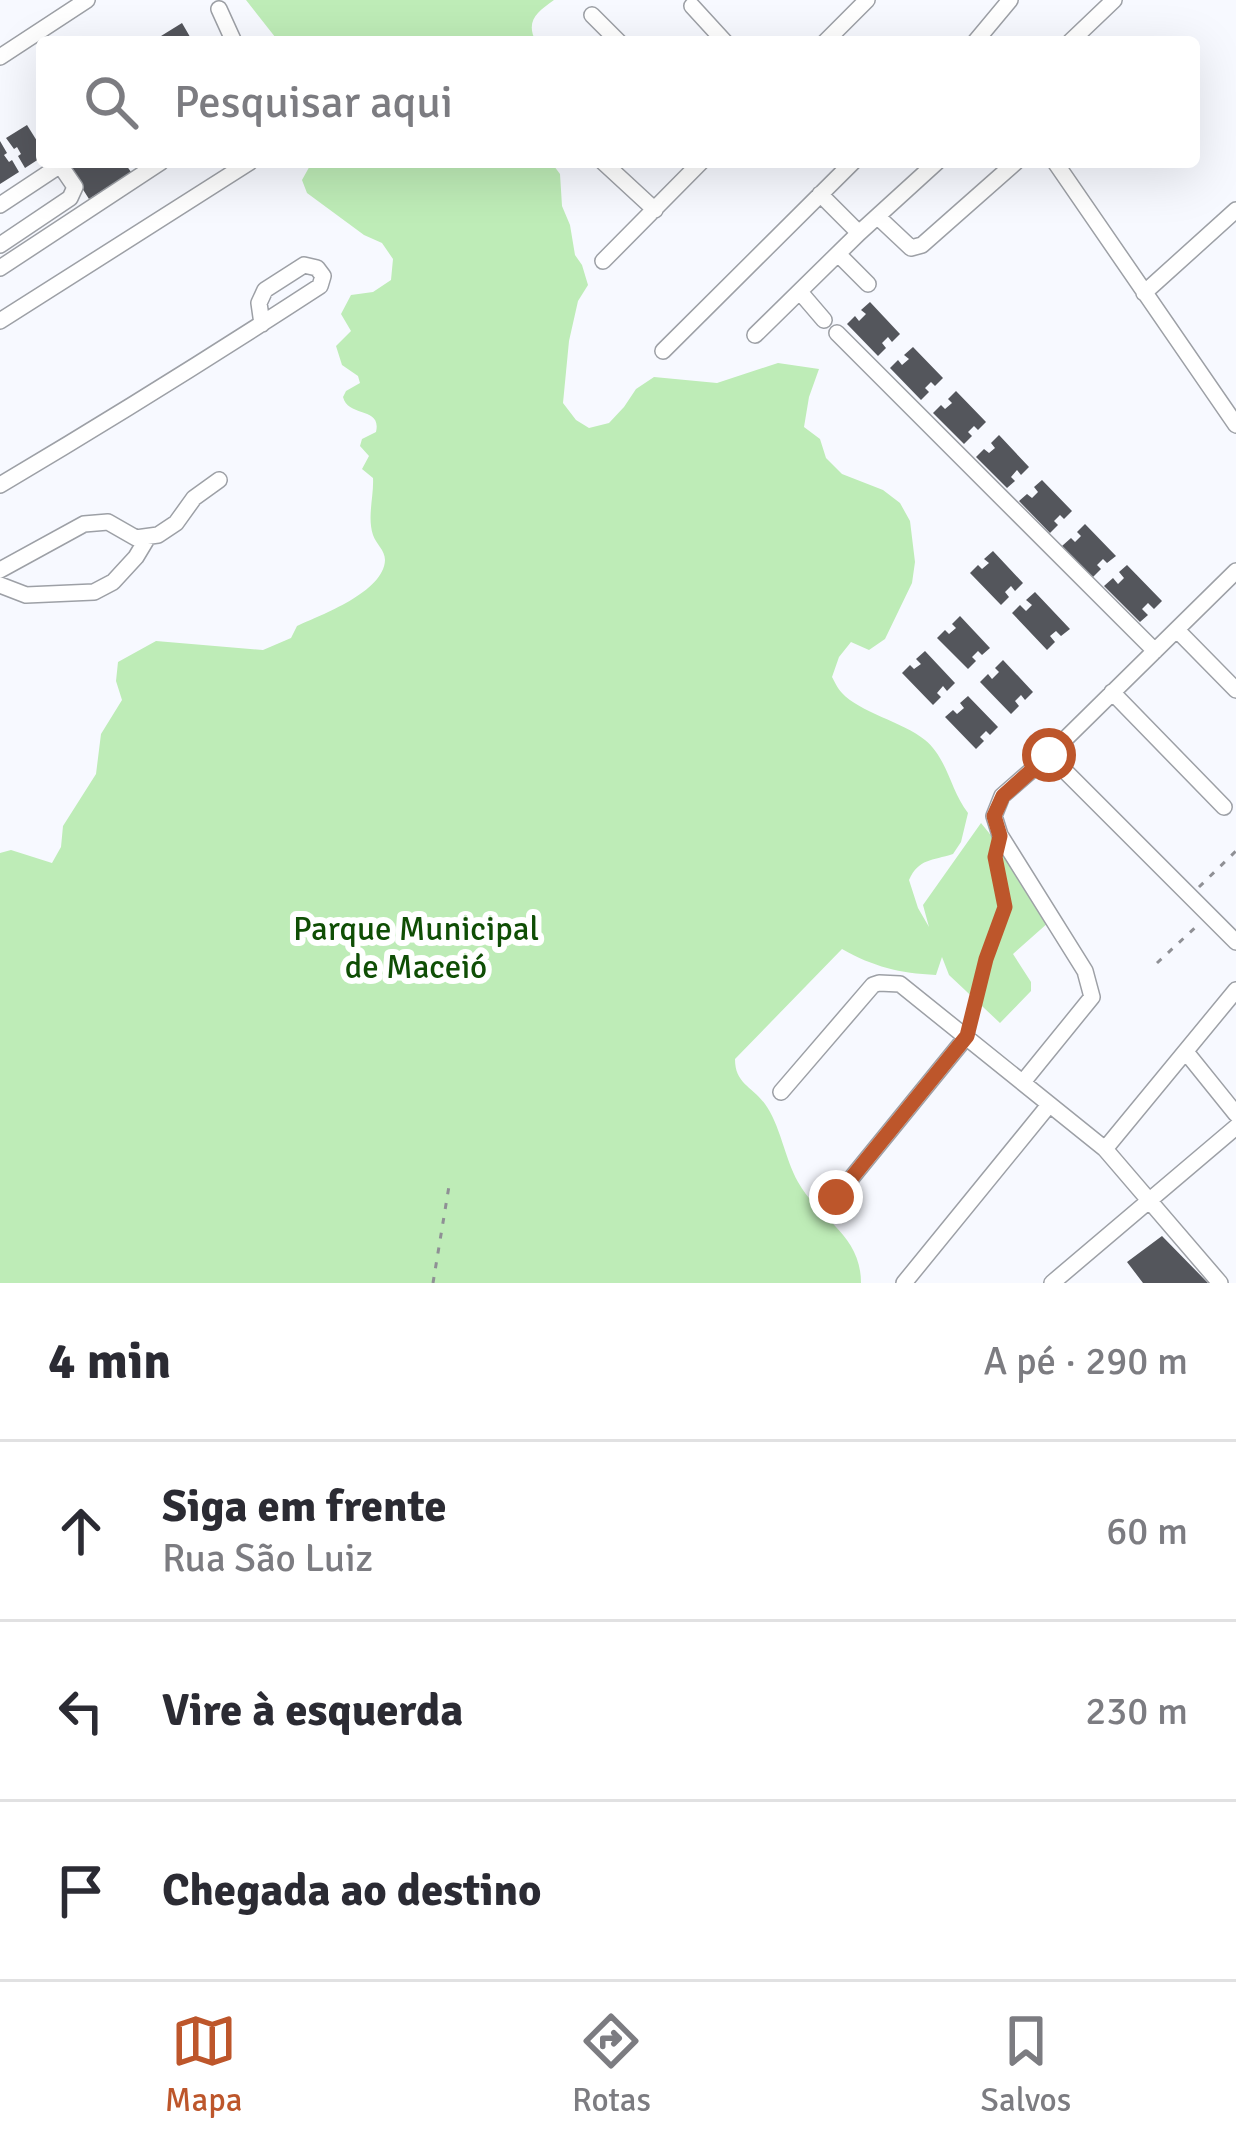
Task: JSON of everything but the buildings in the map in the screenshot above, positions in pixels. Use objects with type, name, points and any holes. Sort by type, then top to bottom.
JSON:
[{"type":"street","points":[[1,53],[87,0]]},
{"type":"street","points":[[831,36],[867,0]]},
{"type":"street","points":[[982,36],[1010,0]]},
{"type":"street","points":[[1076,36],[1114,0]]},
{"type":"street","points":[[692,6],[720,36]]},
{"type":"street","points":[[219,9],[231,36]]},
{"type":"street","points":[[592,15],[614,36]]},
{"type":"street","points":[[0,205],[56,168]]},
{"type":"street","points":[[0,245],[70,198],[75,187],[66,168]]},
{"type":"street","points":[[0,268],[151,168]]},
{"type":"street","points":[[0,321],[241,168]]},
{"type":"street","points":[[610,168],[655,210]]},
{"type":"street","points":[[603,260],[695,168]]},
{"type":"street","points":[[663,351],[843,168]]},
{"type":"street","points":[[755,335],[931,168]]},
{"type":"street","points":[[878,217],[910,248],[922,244],[1009,168]]},
{"type":"street","points":[[1059,168],[1236,425]]},
{"type":"street","points":[[820,194],[860,232]]},
{"type":"street","points":[[1144,293],[1236,210]]},
{"type":"street","points":[[839,255],[868,284]]},
{"type":"street","points":[[800,292],[824,320]]},
{"type":"street","points":[[0,485],[262,324]]},
{"type":"street","points":[[837,333],[1155,651]]},
{"type":"street","points":[[0,570],[84,524],[108,522],[136,538],[158,535],[219,480]]},
{"type":"street","points":[[0,585],[26,595],[104,589],[148,536]]},
{"type":"street","points":[[1023,1082],[1092,997],[1084,971],[1000,836],[994,816],[1003,796],[1236,571]]},
{"type":"street","points":[[1177,629],[1236,690]]},
{"type":"street","points":[[1112,692],[1224,807]]},
{"type":"street","points":[[1049,755],[1236,942]]},
{"type":"street","points":[[781,1092],[873,985],[900,984],[1105,1149],[1220,1283]]},
{"type":"street","points":[[1105,1149],[1236,990]]},
{"type":"street","points":[[836,1197],[967,1036]]},
{"type":"street","points":[[1186,1052],[1236,1114]]},
{"type":"street","points":[[904,1283],[1048,1105]]},
{"type":"street","points":[[1052,1283],[1236,1127]]},
{"type":"path","points":[[967,1036],[1005,907],[995,857],[1000,836]]},
{"type":"path","points":[[1190,897],[1236,851]]},
{"type":"path","points":[[1157,963],[1209,915]]},
{"type":"path","points":[[433,1283],[450,1180]]},
{"type":"green space","points":[[246,0],[554,0],[534,18],[534,36],[274,36]]},
{"type":"green space","name":"Parque Municipal de Maceió","points":[[309,168],[556,168],[575,255],[588,285],[578,301],[569,341],[563,403],[576,420],[589,428],[609,423],[636,389],[654,377],[717,383],[778,363],[819,369],[804,427],[820,439],[826,458],[842,474],[883,490],[900,503],[910,521],[915,562],[912,583],[885,639],[869,650],[851,642],[832,677],[850,700],[916,734],[933,748],[968,813],[953,854],[922,864],[909,880],[929,927],[923,905],[981,823],[1049,922],[1013,954],[1031,982],[1031,991],[1000,1023],[949,975],[942,957],[936,975],[923,974],[876,965],[842,949],[735,1059],[741,1079],[770,1112],[798,1182],[854,1252],[861,1283],[0,1283],[0,853],[11,850],[52,863],[61,847],[63,826],[96,774],[101,734],[122,700],[116,681],[118,662],[156,641],[263,650],[291,638],[297,626],[363,592],[382,572],[385,556],[371,521],[373,478],[362,469],[369,456],[360,446],[362,439],[376,432],[377,424],[346,403],[346,391],[360,383],[342,365],[336,346],[351,331],[341,314],[351,295],[373,292],[391,280],[393,259],[382,243],[307,193],[302,180]]},
{"type":"route","points":[[836,1197],[967,1036],[1005,907],[995,857],[1000,836],[994,816],[1003,796],[1049,755]]}]
